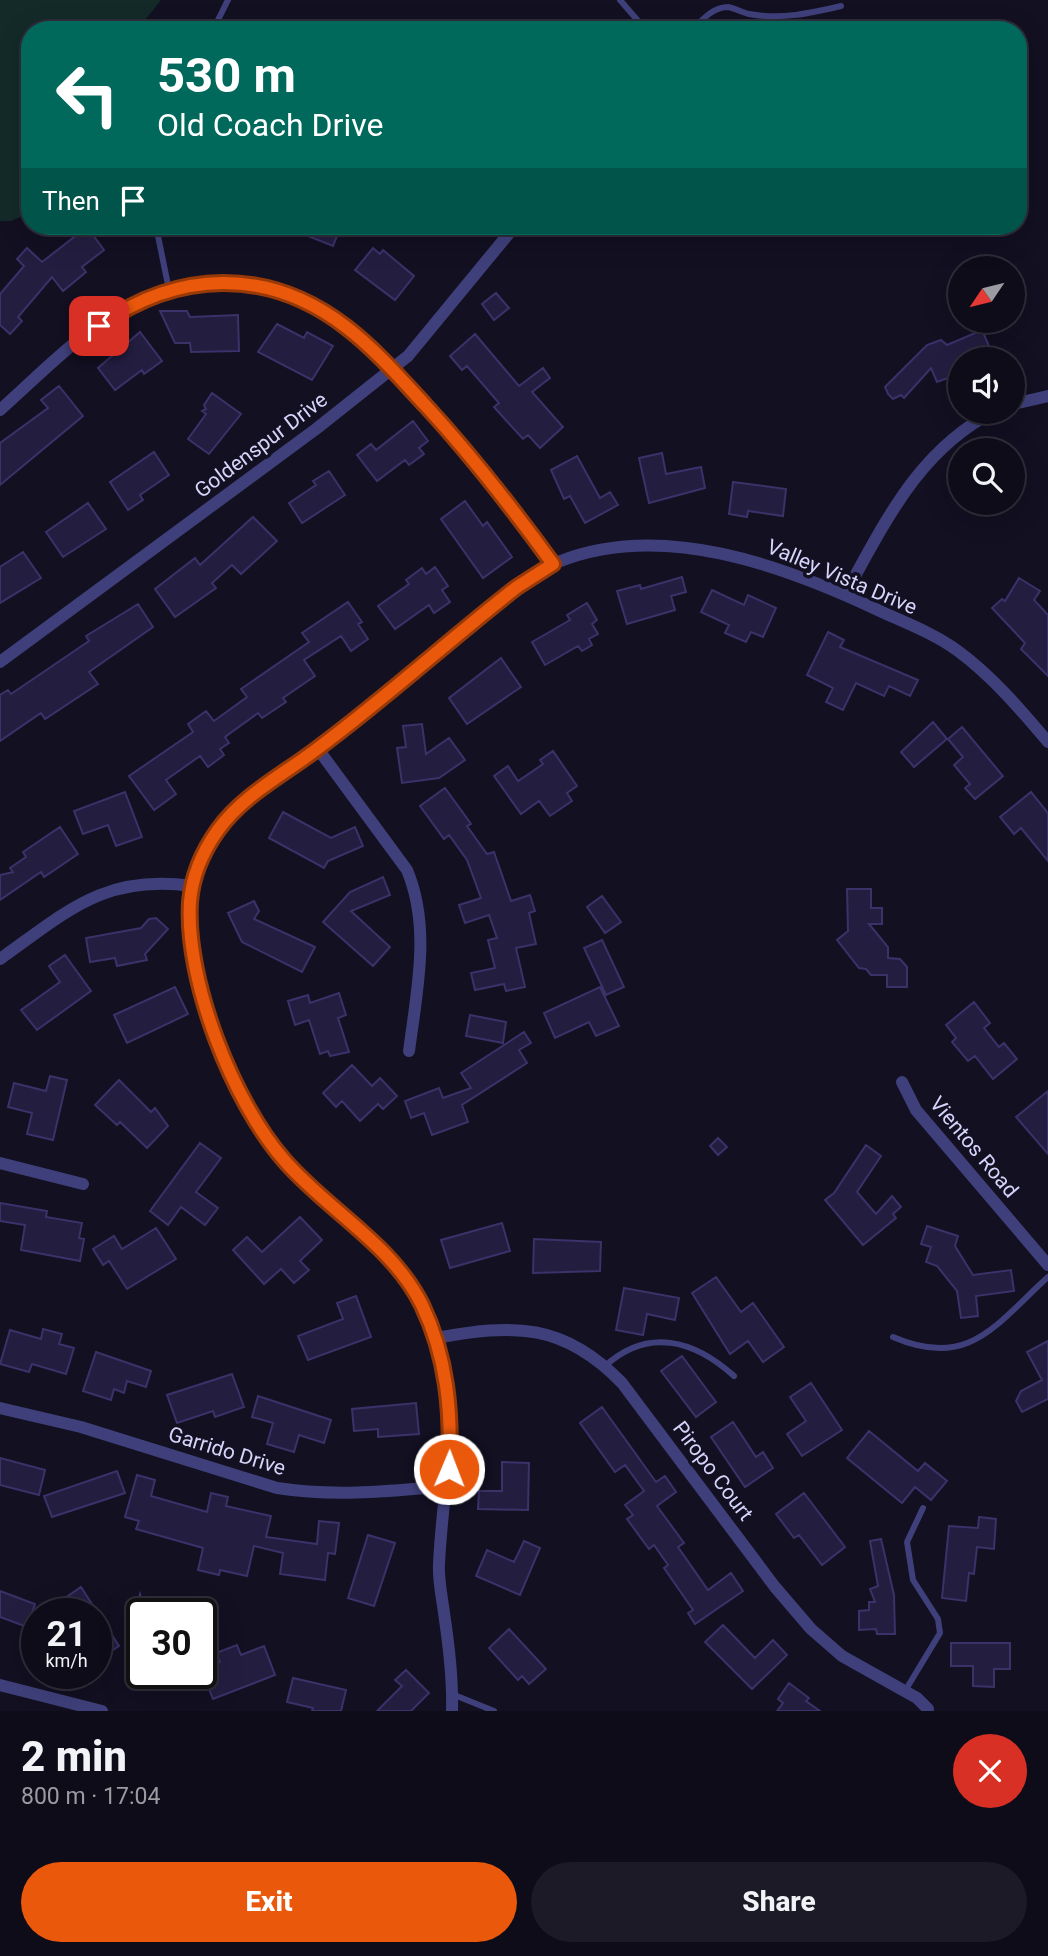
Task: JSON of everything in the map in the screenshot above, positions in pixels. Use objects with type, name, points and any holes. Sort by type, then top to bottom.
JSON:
[{"type":"street","name":"Goldenspur Drive","points":[[0,662],[392,369],[421,341],[508,235]]},
{"type":"street","points":[[0,410],[85,335],[125,309],[169,290],[210,282],[232,282],[282,293],[315,308],[346,327],[392,369],[471,456],[553,564]]},
{"type":"street","points":[[1025,401],[1048,396]]},
{"type":"street","points":[[845,594],[914,476],[944,444],[975,424]]},
{"type":"street","name":"Valley Vista Drive","points":[[452,1711],[453,1694],[439,1569],[448,1486],[450,1414],[446,1380],[436,1338],[421,1303],[398,1269],[353,1222],[284,1160],[246,1109],[217,1043],[189,927],[192,886],[209,843],[230,815],[256,792],[318,748],[459,631],[517,587],[553,564],[619,549],[662,546],[690,548],[763,563],[845,594],[963,655],[988,677],[1048,742]]},
{"type":"street","points":[[318,748],[407,870],[416,891],[421,915],[420,960],[409,1051]]},
{"type":"street","points":[[0,959],[71,908],[103,892],[135,884],[192,886]]},
{"type":"street","name":"Vientos Road","points":[[902,1082],[916,1111],[1048,1265]]},
{"type":"street","points":[[0,1163],[83,1184]]},
{"type":"street","name":"Piropo Court","points":[[436,1338],[489,1329],[521,1329],[569,1343],[605,1366],[622,1383],[775,1587],[811,1629],[842,1656],[905,1691],[928,1709]]},
{"type":"street","name":"Garrido Drive","points":[[0,1408],[92,1430],[277,1488],[307,1493],[368,1493],[448,1486]]},
{"type":"street","points":[[0,1685],[102,1711]]},
{"type":"lane","points":[[218,21],[228,0]]},
{"type":"lane","points":[[620,0],[638,21]]},
{"type":"lane","points":[[702,21],[713,11],[729,7],[749,14],[776,16],[802,15],[841,6]]},
{"type":"lane","points":[[158,235],[169,290]]},
{"type":"lane","points":[[893,1337],[917,1348],[943,1350],[965,1346],[984,1335],[1048,1277]]},
{"type":"lane","points":[[605,1366],[628,1348],[666,1342],[679,1344],[710,1357],[734,1376]]},
{"type":"lane","points":[[905,1691],[940,1633],[938,1619],[913,1580],[907,1542],[923,1508]]},
{"type":"lane","points":[[453,1694],[494,1711]]},
{"type":"green space","points":[[0,0],[161,0],[144,21],[21,21],[21,217],[11,221],[0,221]]},
{"type":"building","points":[[77,235],[93,235],[104,250],[82,267],[86,272],[63,291],[52,277],[18,317],[22,321],[10,334],[0,325],[0,294],[24,266],[17,259],[27,248],[42,262]]},
{"type":"building","points":[[306,235],[337,235],[333,246]]},
{"type":"building","points":[[373,248],[380,254],[383,250],[414,276],[395,300],[355,270]]},
{"type":"building","points":[[496,293],[509,308],[494,320],[482,304]]},
{"type":"building","points":[[160,311],[187,311],[190,317],[238,315],[239,351],[191,352],[190,343],[175,343]]},
{"type":"building","points":[[277,324],[304,338],[307,332],[333,346],[312,380],[258,352]]},
{"type":"building","points":[[140,332],[162,361],[144,374],[142,370],[115,390],[98,368]]},
{"type":"building","points":[[975,333],[983,333],[989,346],[948,347],[948,378],[937,382],[931,368],[904,398],[901,395],[893,399],[888,394],[885,387],[927,345],[941,340],[947,345]]},
{"type":"building","points":[[475,334],[519,386],[543,368],[550,378],[532,392],[563,427],[540,448],[528,435],[523,439],[494,407],[499,403],[467,366],[462,370],[450,356]]},
{"type":"building","points":[[59,386],[83,416],[0,485],[0,443],[48,408],[41,400]]},
{"type":"building","points":[[212,393],[241,414],[209,454],[188,439],[206,414],[202,411],[206,409],[204,405]]},
{"type":"building","points":[[413,421],[428,441],[419,448],[424,454],[409,465],[405,460],[377,481],[357,455],[371,444],[376,450]]},
{"type":"building","points":[[154,452],[169,475],[140,495],[143,500],[128,510],[110,482]]},
{"type":"building","points":[[662,453],[666,474],[701,467],[705,488],[649,503],[639,458]]},
{"type":"building","points":[[577,456],[600,498],[610,492],[618,505],[585,523],[570,496],[564,499],[551,470]]},
{"type":"building","points":[[329,471],[345,495],[302,523],[289,503],[316,485],[313,481]]},
{"type":"building","points":[[733,482],[786,489],[783,516],[748,511],[747,517],[729,514]]},
{"type":"building","points":[[465,501],[483,526],[487,522],[512,557],[483,578],[441,519]]},
{"type":"building","points":[[88,503],[106,529],[63,557],[46,532]]},
{"type":"building","points":[[253,517],[277,541],[241,574],[232,565],[212,583],[216,588],[175,617],[155,589],[195,558],[200,565]]},
{"type":"building","points":[[23,552],[41,578],[0,603],[0,567]]},
{"type":"building","points":[[435,567],[448,586],[442,590],[450,602],[434,613],[429,605],[395,629],[378,606],[409,584],[406,580],[422,568],[426,574]]},
{"type":"building","points":[[682,577],[686,592],[671,596],[675,610],[627,624],[617,591],[640,585],[641,589]]},
{"type":"building","points":[[1019,578],[1040,591],[1034,600],[1048,615],[1048,676],[1021,649],[1025,643],[992,608],[1002,599],[1005,601]]},
{"type":"building","points":[[712,590],[744,605],[748,595],[776,608],[763,637],[751,632],[746,642],[725,633],[729,625],[701,612]]},
{"type":"building","points":[[348,602],[362,622],[358,624],[368,639],[351,651],[341,636],[304,660],[315,676],[283,698],[286,702],[262,718],[258,713],[225,737],[229,743],[220,749],[224,755],[208,767],[200,756],[166,780],[176,794],[154,810],[129,776],[193,732],[188,724],[206,711],[214,721],[247,697],[241,689],[309,642],[302,633]]},
{"type":"building","points":[[587,603],[597,620],[592,624],[598,634],[589,639],[592,645],[582,651],[578,646],[545,665],[532,642],[570,620],[567,615]]},
{"type":"building","points":[[138,604],[153,627],[89,672],[98,684],[45,719],[41,713],[0,741],[0,695],[8,690],[11,694],[89,641],[86,636]]},
{"type":"building","points":[[828,632],[844,640],[840,647],[918,680],[910,696],[889,686],[884,696],[856,683],[843,710],[826,702],[833,688],[807,675]]},
{"type":"building","points":[[501,658],[521,687],[467,724],[449,698]]},
{"type":"building","points":[[933,722],[947,739],[914,767],[901,752]]},
{"type":"building","points":[[422,724],[426,754],[449,738],[465,760],[439,778],[402,783],[397,748],[406,747],[403,726]]},
{"type":"building","points":[[962,727],[1003,776],[975,799],[965,788],[970,784],[954,765],[963,757],[948,739]]},
{"type":"building","points":[[553,751],[577,786],[567,793],[572,801],[550,816],[539,801],[521,814],[494,776],[508,766],[518,781],[543,764],[540,760]]},
{"type":"building","points":[[445,788],[471,824],[467,826],[487,854],[494,852],[511,901],[530,895],[535,911],[529,913],[536,944],[516,948],[525,987],[506,991],[504,984],[475,990],[471,973],[495,968],[488,940],[497,938],[489,915],[465,923],[459,905],[481,898],[467,860],[449,835],[444,839],[420,806]]},
{"type":"building","points":[[125,792],[142,837],[116,846],[108,825],[83,834],[74,811]]},
{"type":"building","points":[[1031,792],[1048,813],[1048,861],[1021,828],[1014,834],[1000,817]]},
{"type":"building","points":[[283,812],[331,838],[355,827],[363,846],[328,861],[324,868],[269,838]]},
{"type":"building","points":[[60,827],[78,854],[44,877],[41,872],[0,900],[0,875],[13,872],[10,868],[26,857],[23,852]]},
{"type":"building","points":[[383,877],[390,895],[351,911],[390,947],[373,966],[323,922],[350,892]]},
{"type":"building","points":[[847,889],[871,889],[871,908],[882,908],[882,924],[869,924],[888,947],[888,958],[900,959],[907,967],[907,987],[887,987],[887,975],[871,975],[866,969],[859,968],[837,940],[848,931]]},
{"type":"building","points":[[602,896],[621,922],[605,933],[587,907]]},
{"type":"building","points":[[254,901],[259,911],[254,919],[315,947],[302,972],[242,942],[228,913]]},
{"type":"building","points":[[156,918],[168,929],[145,954],[147,960],[117,966],[115,958],[90,962],[86,938],[141,928],[149,919]]},
{"type":"building","points":[[602,940],[624,987],[606,995],[584,948]]},
{"type":"building","points":[[65,955],[91,991],[37,1030],[21,1010],[60,982],[49,966]]},
{"type":"building","points":[[175,987],[188,1014],[127,1043],[114,1015]]},
{"type":"building","points":[[600,987],[619,1026],[596,1036],[589,1022],[555,1038],[544,1013]]},
{"type":"building","points":[[339,993],[346,1015],[338,1018],[349,1052],[330,1056],[328,1051],[320,1054],[309,1020],[295,1025],[288,1001],[308,995],[310,1003]]},
{"type":"building","points":[[974,1002],[990,1023],[984,1028],[999,1047],[1004,1043],[1017,1059],[993,1079],[975,1056],[968,1061],[952,1042],[956,1038],[946,1025]]},
{"type":"building","points":[[470,1015],[506,1022],[503,1043],[466,1036]]},
{"type":"building","points":[[524,1032],[531,1043],[519,1050],[527,1063],[462,1105],[468,1122],[432,1135],[424,1113],[411,1118],[405,1101],[439,1088],[443,1098],[471,1088],[461,1073]]},
{"type":"building","points":[[352,1065],[372,1086],[380,1078],[397,1096],[383,1109],[378,1104],[360,1121],[342,1101],[336,1107],[323,1093]]},
{"type":"building","points":[[50,1076],[67,1080],[53,1140],[27,1134],[32,1113],[8,1107],[14,1083],[46,1091]]},
{"type":"building","points":[[119,1080],[151,1112],[155,1108],[168,1126],[147,1148],[120,1122],[117,1125],[95,1105]]},
{"type":"building","points":[[1048,1091],[1048,1154],[1016,1117]]},
{"type":"building","points":[[718,1138],[727,1147],[718,1155],[710,1146]]},
{"type":"building","points":[[200,1143],[221,1158],[196,1192],[218,1208],[205,1225],[181,1207],[168,1225],[150,1211]]},
{"type":"building","points":[[866,1145],[881,1156],[857,1192],[876,1214],[892,1196],[901,1207],[893,1214],[896,1218],[863,1245],[825,1200],[834,1193]]},
{"type":"building","points":[[0,1203],[47,1211],[46,1217],[82,1223],[79,1238],[84,1239],[80,1261],[21,1250],[25,1225],[0,1221]]},
{"type":"building","points":[[300,1217],[322,1240],[300,1261],[309,1270],[294,1283],[281,1269],[264,1284],[233,1250],[247,1237],[262,1252]]},
{"type":"building","points":[[502,1223],[510,1251],[450,1268],[441,1240]]},
{"type":"building","points":[[927,1226],[958,1236],[955,1246],[973,1275],[1011,1270],[1014,1291],[976,1296],[978,1316],[961,1318],[957,1291],[937,1266],[926,1262],[931,1247],[921,1244]]},
{"type":"building","points":[[156,1228],[176,1259],[127,1289],[109,1261],[103,1265],[93,1249],[114,1236],[122,1249]]},
{"type":"building","points":[[534,1239],[601,1242],[600,1271],[533,1273]]},
{"type":"building","points":[[716,1277],[741,1312],[753,1303],[784,1347],[763,1362],[748,1341],[730,1354],[692,1293]]},
{"type":"building","points":[[624,1288],[679,1298],[675,1320],[647,1314],[643,1335],[616,1330]]},
{"type":"building","points":[[356,1296],[371,1337],[308,1360],[298,1336],[343,1319],[337,1303]]},
{"type":"building","points":[[43,1329],[62,1334],[59,1344],[74,1348],[66,1374],[32,1364],[29,1372],[0,1364],[10,1330],[41,1339]]},
{"type":"building","points":[[1048,1341],[1048,1399],[1022,1412],[1016,1401],[1021,1391],[1042,1380],[1027,1352]]},
{"type":"building","points":[[96,1352],[151,1371],[146,1387],[127,1381],[124,1393],[114,1389],[111,1400],[83,1391]]},
{"type":"building","points":[[682,1356],[716,1402],[696,1417],[661,1371]]},
{"type":"building","points":[[232,1374],[244,1407],[215,1417],[213,1411],[177,1423],[167,1395]]},
{"type":"building","points":[[811,1383],[842,1430],[802,1456],[787,1434],[806,1421],[790,1397]]},
{"type":"building","points":[[258,1396],[331,1420],[324,1443],[299,1435],[294,1452],[267,1444],[273,1423],[252,1417]]},
{"type":"building","points":[[416,1403],[419,1434],[378,1437],[378,1429],[354,1431],[352,1409]]},
{"type":"building","points":[[602,1407],[656,1482],[665,1476],[676,1492],[657,1506],[684,1543],[678,1547],[708,1590],[731,1573],[743,1591],[695,1624],[688,1613],[693,1610],[664,1568],[668,1565],[654,1545],[649,1549],[627,1519],[633,1515],[625,1505],[644,1491],[625,1465],[615,1472],[580,1423]]},
{"type":"building","points":[[733,1422],[756,1457],[763,1452],[773,1468],[745,1487],[711,1437]]},
{"type":"building","points":[[869,1431],[918,1471],[925,1463],[947,1481],[931,1500],[915,1487],[902,1503],[847,1458]]},
{"type":"building","points":[[0,1458],[45,1470],[39,1495],[0,1485]]},
{"type":"building","points":[[502,1462],[529,1463],[528,1510],[478,1509],[479,1491],[502,1491]]},
{"type":"building","points":[[117,1471],[125,1493],[52,1517],[44,1496]]},
{"type":"building","points":[[137,1475],[155,1480],[151,1496],[207,1512],[211,1493],[228,1497],[226,1506],[271,1516],[266,1537],[317,1544],[319,1521],[339,1523],[335,1554],[328,1553],[325,1580],[280,1574],[283,1553],[254,1546],[247,1576],[220,1570],[219,1575],[198,1570],[203,1548],[136,1529],[139,1521],[125,1517]]},
{"type":"building","points":[[804,1493],[845,1547],[822,1565],[799,1535],[794,1538],[776,1514]]},
{"type":"building","points":[[979,1517],[996,1519],[994,1549],[977,1547],[974,1574],[969,1573],[966,1601],[942,1598],[949,1526],[978,1528]]},
{"type":"building","points":[[368,1535],[395,1543],[374,1606],[348,1598]]},
{"type":"building","points":[[881,1539],[894,1595],[895,1634],[877,1634],[876,1629],[859,1630],[859,1611],[869,1610],[869,1602],[875,1602],[870,1589],[878,1586],[870,1541]]},
{"type":"building","points":[[524,1541],[540,1548],[520,1595],[476,1576],[487,1550],[514,1562]]},
{"type":"building","points":[[81,1587],[88,1598],[65,1598]]},
{"type":"building","points":[[0,1591],[21,1599],[21,1625],[0,1617]]},
{"type":"building","points":[[723,1625],[755,1658],[773,1640],[787,1655],[752,1689],[705,1642]]},
{"type":"building","points":[[509,1629],[546,1669],[529,1684],[522,1676],[518,1680],[489,1648]]},
{"type":"building","points":[[112,1635],[119,1646],[112,1651]]},
{"type":"building","points":[[951,1643],[1010,1643],[1010,1669],[994,1669],[994,1687],[973,1686],[973,1666],[951,1666]]},
{"type":"building","points":[[237,1645],[241,1655],[264,1646],[275,1675],[213,1699],[209,1689],[217,1689],[217,1663],[220,1662],[217,1653]]},
{"type":"building","points":[[406,1670],[429,1693],[411,1711],[377,1711],[402,1686],[395,1680]]},
{"type":"building","points":[[293,1678],[346,1690],[341,1711],[312,1711],[313,1708],[287,1702]]},
{"type":"building","points":[[789,1683],[809,1698],[806,1701],[820,1711],[777,1711],[783,1703],[778,1699]]},
{"type":"route","points":[[99,326],[140,301],[173,289],[210,282],[232,282],[258,287],[304,302],[346,327],[392,369],[471,456],[553,564],[517,587],[459,631],[318,748],[256,792],[230,815],[201,858],[190,901],[191,944],[217,1043],[246,1109],[284,1160],[305,1182],[353,1222],[398,1269],[421,1303],[436,1338],[446,1380],[450,1414],[449,1469]]}]
